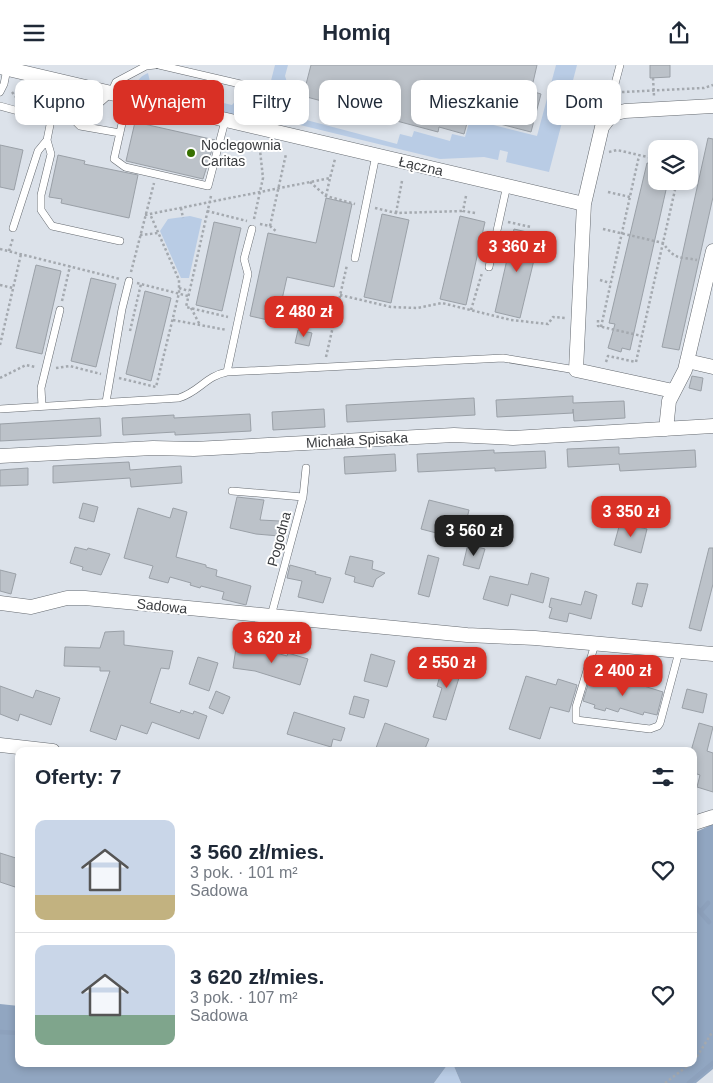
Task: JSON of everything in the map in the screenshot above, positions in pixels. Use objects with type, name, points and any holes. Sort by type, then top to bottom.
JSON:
[{"type":"street","name":"Łączna","points":[[3,68],[54,80]]},
{"type":"street","name":"Łączna","points":[[103,91],[113,94]]},
{"type":"street","points":[[621,112],[713,106]]},
{"type":"street","name":"Łączna","points":[[225,121],[584,204]]},
{"type":"street","points":[[604,125],[584,204],[576,370],[673,391]]},
{"type":"street","points":[[666,429],[668,401],[683,376],[712,256]]},
{"type":"street","points":[[687,361],[713,367]]},
{"type":"street","name":"Michała Spisaka","points":[[0,456],[153,448],[194,449],[454,435],[513,437],[713,426]]},
{"type":"street","name":"Sadowa","points":[[0,603],[31,607],[68,598],[85,598],[473,635],[713,654]]},
{"type":"street","points":[[0,745],[18,747]]},
{"type":"street","points":[[697,822],[713,817]]},
{"type":"lane","points":[[103,100],[110,93],[116,82],[146,66],[157,65],[249,86],[254,95],[247,126]]},
{"type":"lane","points":[[616,80],[620,65]]},
{"type":"lane","points":[[0,92],[4,83],[3,68]]},
{"type":"lane","points":[[0,106],[15,110]]},
{"type":"lane","points":[[122,125],[114,159],[125,167],[208,186],[225,121]]},
{"type":"lane","points":[[50,125],[47,140],[50,154],[41,195],[41,210],[52,226],[120,241]]},
{"type":"lane","points":[[79,125],[120,133]]},
{"type":"lane","points":[[13,228],[38,151],[47,140]]},
{"type":"lane","points":[[355,258],[376,155]]},
{"type":"lane","points":[[489,267],[507,185]]},
{"type":"lane","points":[[227,373],[248,274],[244,259],[252,226]]},
{"type":"lane","points":[[106,402],[122,309],[129,281]]},
{"type":"lane","points":[[42,406],[41,388],[60,310]]},
{"type":"lane","points":[[0,409],[179,398],[194,392],[211,377],[227,373],[504,358],[576,370]]},
{"type":"lane","name":"Pogodna","points":[[271,616],[303,497],[306,469]]},
{"type":"lane","points":[[232,491],[303,497]]},
{"type":"lane","points":[[595,644],[576,707],[576,720],[650,729],[658,726],[660,723],[680,652]]},
{"type":"path","points":[[653,77],[654,91]]},
{"type":"path","points":[[4,83],[15,95]]},
{"type":"path","points":[[621,93],[704,88],[713,85]]},
{"type":"path","points":[[252,226],[264,173],[259,140],[262,129]]},
{"type":"path","points":[[326,196],[337,147]]},
{"type":"path","points":[[604,153],[617,150],[648,158]]},
{"type":"path","points":[[270,226],[286,154]]},
{"type":"path","points":[[601,327],[639,156]]},
{"type":"path","points":[[129,281],[157,175]]},
{"type":"path","points":[[145,215],[330,178]]},
{"type":"path","points":[[396,213],[402,181]]},
{"type":"path","points":[[309,182],[326,196],[396,213],[463,211],[476,213]]},
{"type":"path","points":[[208,186],[212,191],[186,307],[239,319]]},
{"type":"path","points":[[603,375],[608,356],[636,363],[675,190]]},
{"type":"path","points":[[608,192],[630,197]]},
{"type":"path","points":[[463,211],[466,196]]},
{"type":"path","points":[[181,208],[183,218]]},
{"type":"path","points":[[207,211],[252,226],[270,226],[276,232]]},
{"type":"path","points":[[150,214],[177,274],[178,293]]},
{"type":"path","points":[[499,220],[530,227]]},
{"type":"path","points":[[603,229],[663,243],[672,256],[680,259],[712,256]]},
{"type":"path","points":[[140,235],[158,233]]},
{"type":"path","points":[[0,249],[188,295]]},
{"type":"path","points":[[0,345],[22,254]]},
{"type":"path","points":[[324,368],[347,265],[355,258]]},
{"type":"path","points":[[60,310],[70,266]]},
{"type":"path","points":[[471,310],[483,269],[489,267]]},
{"type":"path","points":[[600,280],[611,283]]},
{"type":"path","points":[[0,285],[14,288]]},
{"type":"path","points":[[179,288],[189,291]]},
{"type":"path","points":[[340,295],[391,307],[418,308],[442,303],[511,321],[548,324],[553,317],[578,318]]},
{"type":"path","points":[[191,309],[200,325]]},
{"type":"path","points":[[173,320],[236,331]]},
{"type":"path","points":[[598,320],[598,326],[642,336]]},
{"type":"path","points":[[697,1056],[713,1031]]},
{"type":"path","points":[[665,1083],[686,1067]]},
{"type":"shaded area","points":[[275,65],[288,65],[285,76],[286,80],[271,80]]},
{"type":"shaded area","points":[[556,65],[577,65],[573,80],[552,80]]},
{"type":"shaded area","points":[[148,73],[150,80],[139,80]]},
{"type":"shaded area","points":[[547,99],[547,125],[561,125],[549,172],[506,162],[508,152],[500,150],[498,160],[484,157],[440,159],[300,125],[309,125],[309,121],[319,123],[319,125],[397,144],[400,134],[412,137],[414,131],[450,141],[452,134],[465,137],[468,125],[494,125],[537,136]]},
{"type":"shaded area","points":[[224,103],[232,105],[234,103],[234,115],[224,113]]},
{"type":"shaded area","points":[[190,216],[202,219],[189,278],[181,278],[160,231],[168,219]]},
{"type":"shaded area","points":[[713,824],[713,1069],[696,1083],[461,1083],[454,1067],[697,1067],[697,832]]},
{"type":"shaded area","points":[[0,1004],[15,1006],[15,1067],[446,1067],[434,1083],[0,1083]]},
{"type":"shaded area","points":[[446,1067],[454,1067],[461,1083],[434,1083]]},
{"type":"building","points":[[311,65],[537,65],[534,80],[411,80],[411,125],[401,122],[401,80],[319,80],[319,100],[309,98],[309,80],[307,80]]},
{"type":"building","points":[[650,65],[670,65],[670,77],[650,78]]},
{"type":"building","points":[[537,93],[541,94],[537,109]]},
{"type":"building","points":[[134,125],[148,125],[215,140],[203,179],[126,161]]},
{"type":"building","points":[[412,125],[466,125],[464,134],[439,127],[438,132]]},
{"type":"building","points":[[504,125],[533,125],[531,132]]},
{"type":"building","points":[[708,138],[713,139],[713,197],[679,350],[662,347]]},
{"type":"building","points":[[0,145],[23,150],[14,190],[0,187]]},
{"type":"building","points":[[58,155],[85,161],[84,164],[138,175],[129,218],[61,203],[62,199],[49,197]]},
{"type":"building","points":[[648,163],[648,190],[666,190],[630,350],[622,348],[621,352],[608,348],[615,324],[609,323]]},
{"type":"building","points":[[326,198],[352,204],[334,287],[287,277],[277,322],[250,316],[268,233],[316,243]]},
{"type":"building","points":[[382,214],[409,220],[391,303],[364,297]]},
{"type":"building","points":[[460,216],[485,222],[466,305],[440,299]]},
{"type":"building","points":[[214,222],[241,228],[222,311],[196,305]]},
{"type":"building","points":[[514,229],[540,235],[520,318],[495,312]]},
{"type":"building","points":[[36,265],[61,271],[42,354],[16,348]]},
{"type":"building","points":[[91,278],[116,284],[96,367],[71,361]]},
{"type":"building","points":[[145,291],[171,298],[151,381],[126,374]]},
{"type":"building","points":[[298,330],[312,333],[309,346],[295,343]]},
{"type":"building","points":[[692,376],[703,378],[701,391],[689,388]]},
{"type":"building","points":[[573,396],[573,403],[624,401],[625,418],[574,421],[573,409],[573,413],[497,417],[496,400]]},
{"type":"building","points":[[474,398],[475,415],[347,422],[346,405]]},
{"type":"building","points":[[324,409],[325,427],[273,430],[272,412]]},
{"type":"building","points":[[250,414],[251,431],[175,435],[175,432],[123,435],[122,418],[174,415],[174,418]]},
{"type":"building","points":[[100,418],[101,436],[0,441],[0,424]]},
{"type":"building","points":[[619,447],[619,454],[695,450],[696,467],[620,471],[619,464],[568,467],[567,449]]},
{"type":"building","points":[[494,450],[494,453],[545,451],[546,468],[495,471],[495,468],[418,472],[417,454]]},
{"type":"building","points":[[395,454],[396,471],[345,474],[344,457]]},
{"type":"building","points":[[129,462],[130,470],[181,466],[182,483],[131,487],[130,478],[53,483],[53,466]]},
{"type":"building","points":[[28,468],[28,485],[0,486],[0,470]]},
{"type":"building","points":[[237,497],[264,500],[260,520],[280,521],[279,536],[256,534],[230,528]]},
{"type":"building","points":[[429,500],[469,510],[464,531],[447,527],[444,535],[421,529]]},
{"type":"building","points":[[83,503],[98,507],[94,522],[79,518]]},
{"type":"building","points":[[138,508],[170,518],[173,508],[187,512],[176,557],[206,565],[206,567],[217,570],[216,576],[251,586],[246,605],[222,599],[224,592],[201,586],[200,588],[190,585],[191,583],[170,577],[168,583],[149,578],[153,566],[124,558]]},
{"type":"building","points":[[620,523],[647,529],[641,553],[614,545]]},
{"type":"building","points":[[468,544],[485,549],[479,569],[463,565]]},
{"type":"building","points":[[75,547],[87,550],[88,548],[110,554],[101,575],[82,570],[83,567],[70,563]]},
{"type":"building","points":[[709,548],[713,548],[713,584],[701,631],[689,628]]},
{"type":"building","points":[[428,555],[439,558],[429,597],[418,594]]},
{"type":"building","points":[[350,556],[373,561],[372,569],[385,573],[376,579],[373,587],[354,582],[355,577],[345,574]]},
{"type":"building","points":[[290,565],[331,578],[323,603],[298,597],[302,581],[287,578]]},
{"type":"building","points":[[0,570],[16,574],[11,594],[0,591]]},
{"type":"building","points":[[531,573],[549,578],[543,603],[511,594],[508,606],[483,599],[490,576],[528,585]]},
{"type":"building","points":[[637,583],[648,584],[642,607],[632,604]]},
{"type":"building","points":[[585,591],[597,595],[591,619],[569,613],[567,622],[549,618],[552,608],[549,607],[551,598],[581,605]]},
{"type":"building","points":[[124,631],[124,645],[173,651],[169,669],[161,668],[150,703],[180,713],[181,710],[193,714],[194,711],[207,716],[199,739],[152,722],[147,734],[121,725],[116,740],[90,731],[110,671],[100,671],[100,667],[64,666],[65,647],[100,648],[105,632]]},
{"type":"building","points":[[236,648],[266,650],[287,656],[288,653],[308,659],[300,685],[255,671],[233,668]]},
{"type":"building","points":[[371,654],[395,661],[387,687],[364,681]]},
{"type":"building","points":[[198,657],[218,663],[209,691],[189,684]]},
{"type":"building","points":[[444,662],[462,668],[446,720],[433,717],[442,688],[437,686]]},
{"type":"building","points":[[526,676],[556,685],[558,679],[577,685],[569,712],[550,707],[540,739],[509,729]]},
{"type":"building","points":[[590,678],[626,689],[628,681],[663,692],[657,715],[644,712],[643,715],[620,708],[618,712],[606,708],[605,711],[594,708],[595,705],[583,701]]},
{"type":"building","points":[[0,686],[33,698],[36,690],[60,698],[51,725],[20,714],[18,721],[0,714]]},
{"type":"building","points":[[687,689],[707,694],[703,713],[682,708]]},
{"type":"building","points":[[216,691],[230,697],[223,714],[209,708]]},
{"type":"building","points":[[354,696],[369,700],[364,718],[349,714]]},
{"type":"building","points":[[294,712],[345,728],[341,741],[333,739],[331,747],[287,734]]},
{"type":"building","points":[[385,723],[429,739],[426,747],[376,747]]},
{"type":"building","points":[[699,723],[713,727],[707,751],[713,753],[713,792],[697,787],[700,775],[697,774],[697,747],[692,747]]},
{"type":"building","points":[[0,853],[15,858],[15,887],[0,882]]},
{"type":"waterway","points":[[700,912],[708,903]]},
{"type":"waterway","points":[[697,908],[709,922]]},
{"type":"waterway","points":[[0,1032],[15,1033]]},
{"type":"waterway","points":[[689,1083],[713,1063]]},
{"type":"place","name":"Noclegownia Caritas","points":[[191,153]]}]
